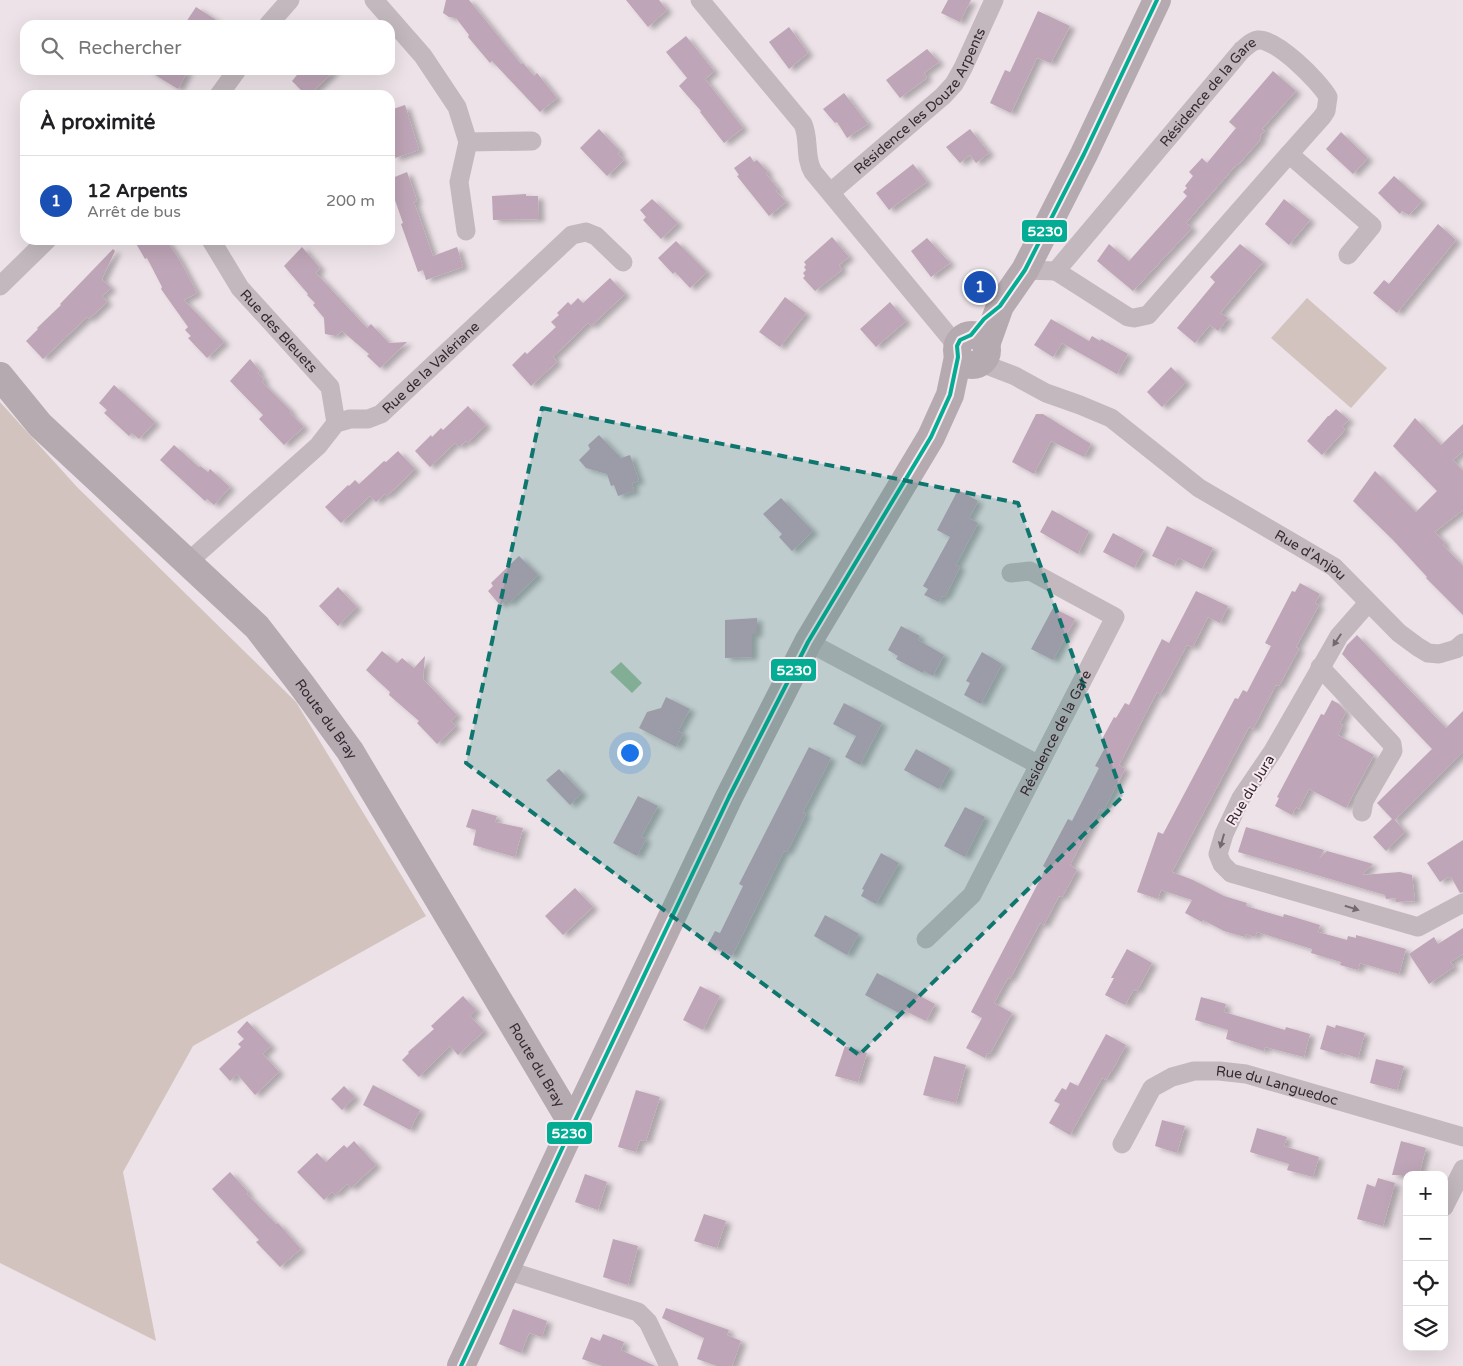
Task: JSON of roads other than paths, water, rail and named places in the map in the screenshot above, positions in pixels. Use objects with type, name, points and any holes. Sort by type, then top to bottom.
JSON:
[{"type":"street","points":[[272,20],[290,0]]},
{"type":"street","points":[[374,0],[392,20]]},
{"type":"street","points":[[700,0],[803,124],[806,133],[808,164],[830,192]]},
{"type":"street","name":"Résidence les Douze Arpents","points":[[830,192],[943,96],[954,84],[994,0]]},
{"type":"street","points":[[461,1366],[729,797],[808,642],[930,438],[972,350],[984,319],[1000,306],[1025,270],[1084,154],[1158,0]]},
{"type":"street","points":[[395,24],[423,56],[457,107],[468,142],[459,182],[466,231]]},
{"type":"street","name":"Résidence de la Gare","points":[[1025,270],[1056,272],[1128,317],[1134,318],[1148,315],[1326,111],[1328,97],[1320,84],[1281,49],[1270,42],[1259,40],[1250,43],[1242,50],[1056,272]]},
{"type":"street","points":[[223,90],[234,75]]},
{"type":"street","points":[[468,142],[532,141]]},
{"type":"street","points":[[1289,154],[1372,226],[1348,255]]},
{"type":"street","name":"Rue d'Anjou","points":[[830,192],[936,321],[972,350],[1046,393],[1111,418],[1199,488],[1334,567],[1399,633],[1418,647],[1428,652],[1439,654],[1448,653],[1463,643]]},
{"type":"street","name":"Rue de la Valériane","points":[[336,424],[350,420],[368,420],[381,414],[572,235],[586,232],[596,236],[623,262]]},
{"type":"street","points":[[0,286],[42,245]]},
{"type":"street","name":"Rue des Bleuets","points":[[214,245],[240,288],[330,387],[336,424]]},
{"type":"street","name":"Route du Bray","points":[[0,376],[40,424],[257,627],[350,751],[573,1125]]},
{"type":"street","points":[[188,562],[318,446],[336,424]]},
{"type":"street","name":"Résidence de la Gare","points":[[926,939],[972,895],[1116,617],[1030,571],[1011,573]]},
{"type":"street","name":"Rue du Jura","points":[[1368,603],[1339,636],[1273,752],[1241,798],[1224,834],[1218,854],[1222,864],[1231,873],[1418,927],[1463,903]]},
{"type":"street","points":[[808,642],[1039,765]]},
{"type":"street","points":[[1320,667],[1392,744],[1392,751],[1364,801],[1362,812]]},
{"type":"street","name":"Rue du Languedoc","points":[[1122,1144],[1152,1088],[1172,1077],[1194,1072],[1219,1071],[1246,1074],[1463,1137]]},
{"type":"street","points":[[1448,1199],[1463,1169]]},
{"type":"street","points":[[506,1270],[638,1312],[648,1322],[669,1366]]},
{"type":"place","name":"12 Arpents","points":[[980,287]]}]
